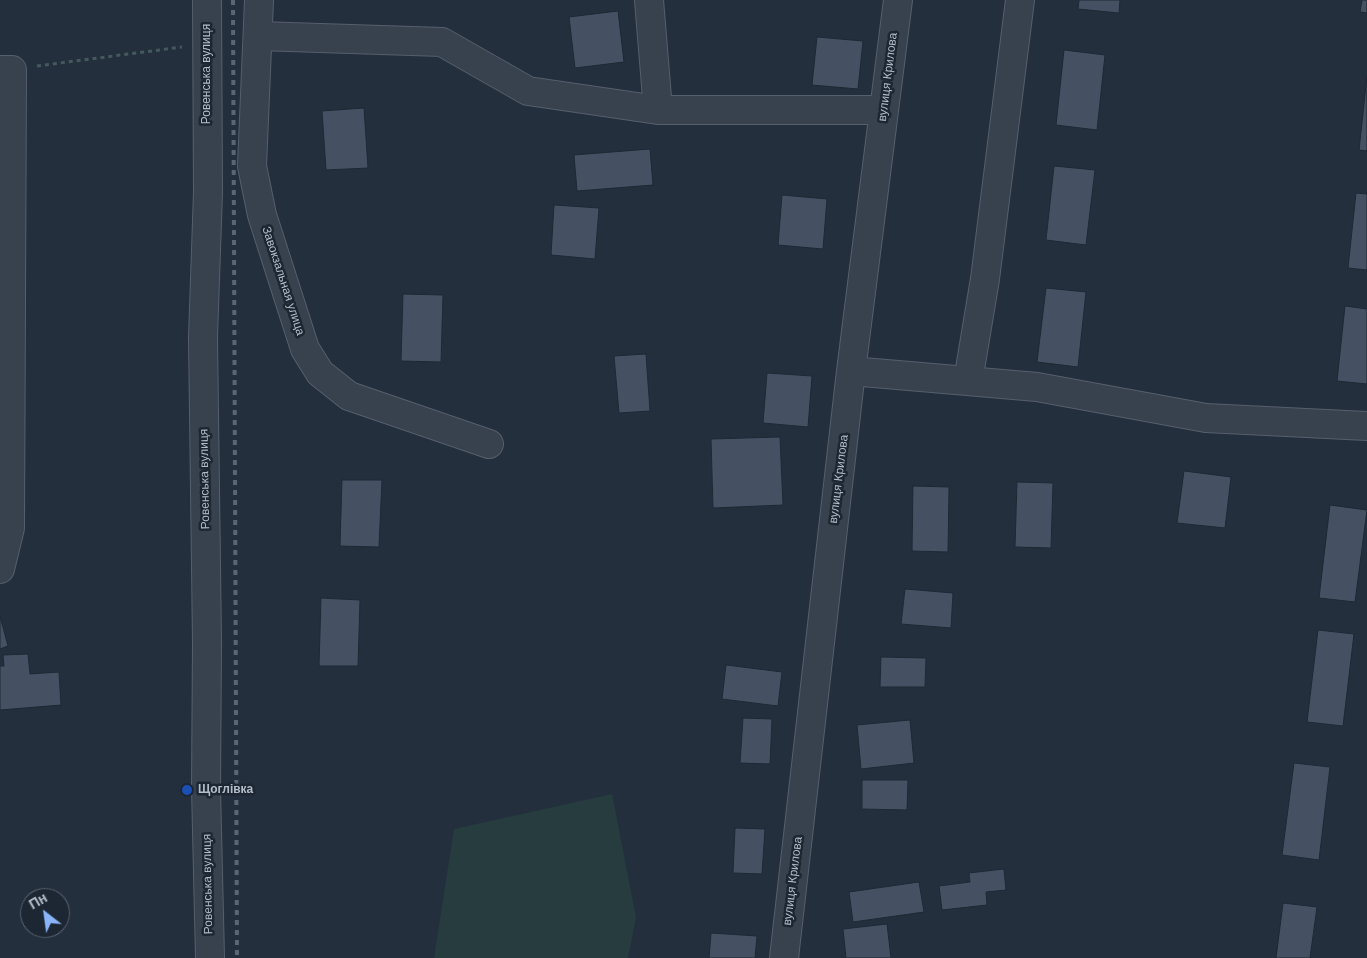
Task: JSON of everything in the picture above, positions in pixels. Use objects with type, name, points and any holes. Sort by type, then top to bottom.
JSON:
[{"type":"street","name":"Ровенська вулиця","points":[[207,0],[208,192],[203,337],[207,643],[206,788],[210,958]]},
{"type":"street","name":"Завокзальная улица","points":[[259,0],[260,36],[252,166],[262,215],[305,349],[320,373],[349,396],[489,444]]},
{"type":"street","points":[[649,0],[658,110]]},
{"type":"street","name":"вулиця Крилова","points":[[784,958],[851,371],[898,0]]},
{"type":"street","points":[[968,381],[984,279],[1020,0]]},
{"type":"street","points":[[260,36],[442,42],[528,91],[658,110],[884,110]]},
{"type":"street","points":[[0,569],[10,528],[6,70]]},
{"type":"street","points":[[851,371],[1037,387],[1206,418],[1367,426]]},
{"type":"path","points":[[6,70],[207,43]]},
{"type":"green space","points":[[612,794],[636,917],[628,958],[434,958],[454,829]]},
{"type":"building","points":[[1079,0],[1120,0],[1119,13],[1078,9]]},
{"type":"building","points":[[1362,0],[1367,0],[1367,13],[1360,12]]},
{"type":"building","points":[[618,11],[624,62],[575,68],[569,17]]},
{"type":"building","points":[[817,37],[863,41],[858,89],[812,85]]},
{"type":"building","points":[[1064,50],[1105,55],[1097,130],[1056,125]]},
{"type":"building","points":[[1367,76],[1367,151],[1359,150]]},
{"type":"building","points":[[364,108],[368,168],[326,170],[322,111]]},
{"type":"building","points":[[650,149],[653,185],[577,191],[574,155]]},
{"type":"building","points":[[1054,166],[1095,170],[1086,245],[1046,240]]},
{"type":"building","points":[[1356,193],[1367,194],[1367,270],[1348,268]]},
{"type":"building","points":[[782,195],[827,199],[823,249],[778,245]]},
{"type":"building","points":[[554,205],[599,208],[595,259],[551,255]]},
{"type":"building","points":[[1046,288],[1086,292],[1078,367],[1037,362]]},
{"type":"building","points":[[403,294],[443,295],[441,362],[401,361]]},
{"type":"building","points":[[1345,306],[1367,309],[1367,384],[1337,381]]},
{"type":"building","points":[[646,354],[650,411],[619,413],[614,356]]},
{"type":"building","points":[[767,373],[812,376],[808,427],[763,423]]},
{"type":"building","points":[[780,437],[783,505],[713,508],[711,439]]},
{"type":"building","points":[[1184,471],[1231,477],[1225,528],[1177,523]]},
{"type":"building","points":[[342,480],[382,480],[379,547],[340,546]]},
{"type":"building","points":[[1017,482],[1053,483],[1051,548],[1015,547]]},
{"type":"building","points":[[913,486],[949,487],[948,552],[912,551]]},
{"type":"building","points":[[1330,505],[1367,510],[1355,602],[1319,598]]},
{"type":"building","points":[[905,589],[953,593],[951,628],[901,624]]},
{"type":"building","points":[[321,598],[360,600],[358,666],[319,666]]},
{"type":"building","points":[[0,616],[8,646],[0,649]]},
{"type":"building","points":[[1318,630],[1354,634],[1343,726],[1307,722]]},
{"type":"building","points":[[28,654],[30,674],[59,672],[61,705],[0,710],[0,666],[4,666],[3,655]]},
{"type":"building","points":[[881,657],[926,658],[925,687],[880,687]]},
{"type":"building","points":[[726,665],[782,672],[778,706],[722,699]]},
{"type":"building","points":[[743,718],[772,719],[770,764],[740,763]]},
{"type":"building","points":[[910,720],[914,763],[861,769],[857,725]]},
{"type":"building","points":[[1294,763],[1330,767],[1319,860],[1282,855]]},
{"type":"building","points":[[862,780],[908,780],[907,810],[862,809]]},
{"type":"building","points":[[735,828],[765,829],[762,874],[733,873]]},
{"type":"building","points":[[1004,869],[1006,890],[986,892],[987,905],[942,910],[939,886],[970,882],[969,873]]},
{"type":"building","points":[[919,882],[924,912],[853,922],[849,892]]},
{"type":"building","points":[[1283,903],[1317,907],[1310,958],[1276,958]]},
{"type":"building","points":[[887,924],[891,958],[846,958],[843,929]]},
{"type":"building","points":[[711,933],[757,936],[755,958],[709,958]]},
{"type":"railway","points":[[233,0],[237,958]]},
{"type":"place","name":"Щоглівка","points":[[187,790]]}]
